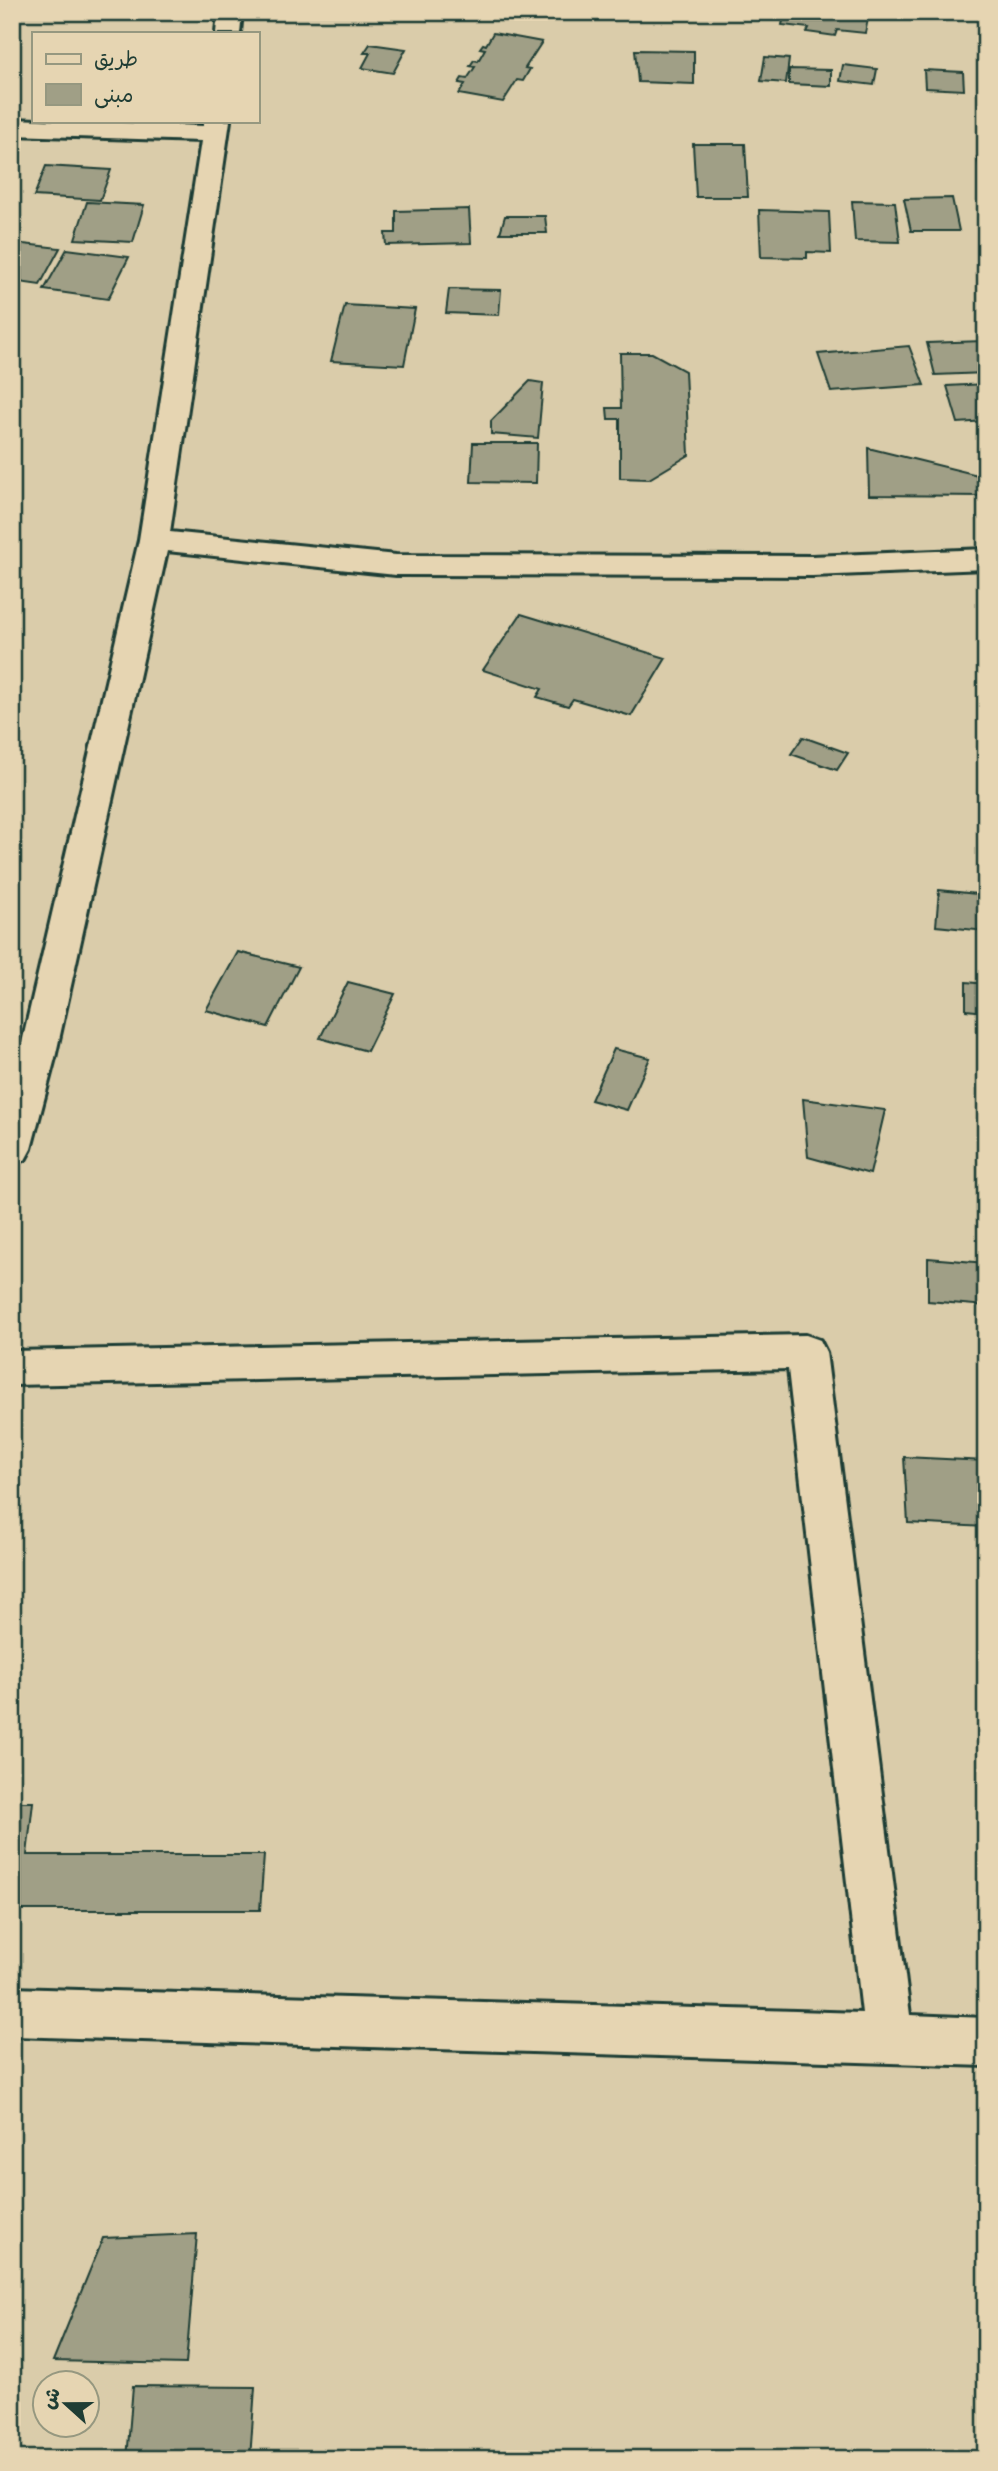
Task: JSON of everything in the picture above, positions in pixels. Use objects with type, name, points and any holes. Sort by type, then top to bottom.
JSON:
[{"type":"street","points":[[228,32],[230,12]]},
{"type":"street","points":[[12,127],[216,128],[154,540],[24,1058],[12,1149]]},
{"type":"street","points":[[154,540],[396,565],[812,566],[986,559]]},
{"type":"street","points":[[12,1368],[806,1352],[889,2038]]},
{"type":"street","points":[[12,2012],[986,2042]]},
{"type":"building","points":[[785,12],[877,12],[876,20],[868,19],[865,33],[837,30],[835,36],[807,32],[809,28],[782,25]]},
{"type":"building","points":[[493,33],[542,42],[525,68],[530,69],[523,81],[517,80],[503,102],[459,94],[465,84],[459,83],[462,78],[467,79],[475,67],[470,66],[474,60],[478,61],[485,49],[480,48],[483,44],[486,45]]},
{"type":"building","points":[[370,44],[406,49],[393,73],[362,68],[370,53],[364,53]]},
{"type":"building","points":[[635,50],[694,51],[694,84],[638,82]]},
{"type":"building","points":[[765,57],[789,59],[786,83],[761,81]]},
{"type":"building","points":[[843,65],[877,69],[874,85],[840,81]]},
{"type":"building","points":[[789,69],[831,70],[831,86],[789,84]]},
{"type":"building","points":[[924,70],[963,72],[964,90],[925,88]]},
{"type":"building","points":[[693,144],[745,144],[748,197],[696,197]]},
{"type":"building","points":[[977,157],[986,157],[986,190]]},
{"type":"building","points":[[46,166],[111,170],[100,200],[34,196]]},
{"type":"building","points":[[952,198],[959,231],[911,231],[904,199]]},
{"type":"building","points":[[852,201],[895,202],[900,242],[855,241]]},
{"type":"building","points":[[87,202],[144,205],[133,242],[75,239]]},
{"type":"building","points":[[469,209],[471,243],[386,245],[385,233],[396,233],[396,211]]},
{"type":"building","points":[[759,210],[829,212],[831,253],[807,252],[807,258],[761,257]]},
{"type":"building","points":[[505,216],[545,216],[547,233],[500,233]]},
{"type":"building","points":[[14,243],[60,248],[40,285],[12,281]]},
{"type":"building","points":[[67,249],[129,257],[108,299],[44,290]]},
{"type":"building","points":[[449,289],[501,290],[499,315],[446,313]]},
{"type":"building","points":[[345,305],[415,309],[404,365],[331,361]]},
{"type":"building","points":[[983,341],[986,373],[935,375],[927,343]]},
{"type":"building","points":[[909,346],[924,385],[831,392],[818,354]]},
{"type":"building","points":[[620,353],[652,353],[685,371],[689,455],[649,479],[620,478],[620,419],[608,419],[607,408],[621,408]]},
{"type":"building","points":[[530,381],[543,383],[538,438],[491,434],[491,421]]},
{"type":"building","points":[[986,384],[986,421],[958,423],[947,386]]},
{"type":"building","points":[[473,443],[537,443],[536,483],[471,482]]},
{"type":"building","points":[[868,448],[982,476],[984,496],[869,495]]},
{"type":"building","points":[[521,614],[666,658],[631,716],[573,699],[568,706],[537,697],[542,689],[483,670]]},
{"type":"building","points":[[803,737],[848,753],[837,770],[791,754]]},
{"type":"building","points":[[939,890],[986,895],[986,931],[936,926]]},
{"type":"building","points":[[238,952],[299,967],[268,1027],[206,1010]]},
{"type":"building","points":[[348,982],[395,994],[367,1051],[320,1038]]},
{"type":"building","points":[[966,982],[986,984],[986,1012],[966,1010]]},
{"type":"building","points":[[614,1049],[650,1058],[627,1110],[591,1100]]},
{"type":"building","points":[[803,1099],[885,1110],[870,1174],[808,1157]]},
{"type":"building","points":[[928,1258],[986,1263],[986,1306],[928,1301]]},
{"type":"building","points":[[904,1457],[986,1461],[986,1527],[908,1523]]},
{"type":"building","points":[[12,1802],[33,1802],[27,1855],[264,1855],[260,1910],[12,1910]]},
{"type":"building","points":[[197,2234],[186,2364],[53,2361],[103,2238]]},
{"type":"building","points":[[133,2386],[255,2387],[250,2459],[127,2459]]}]
